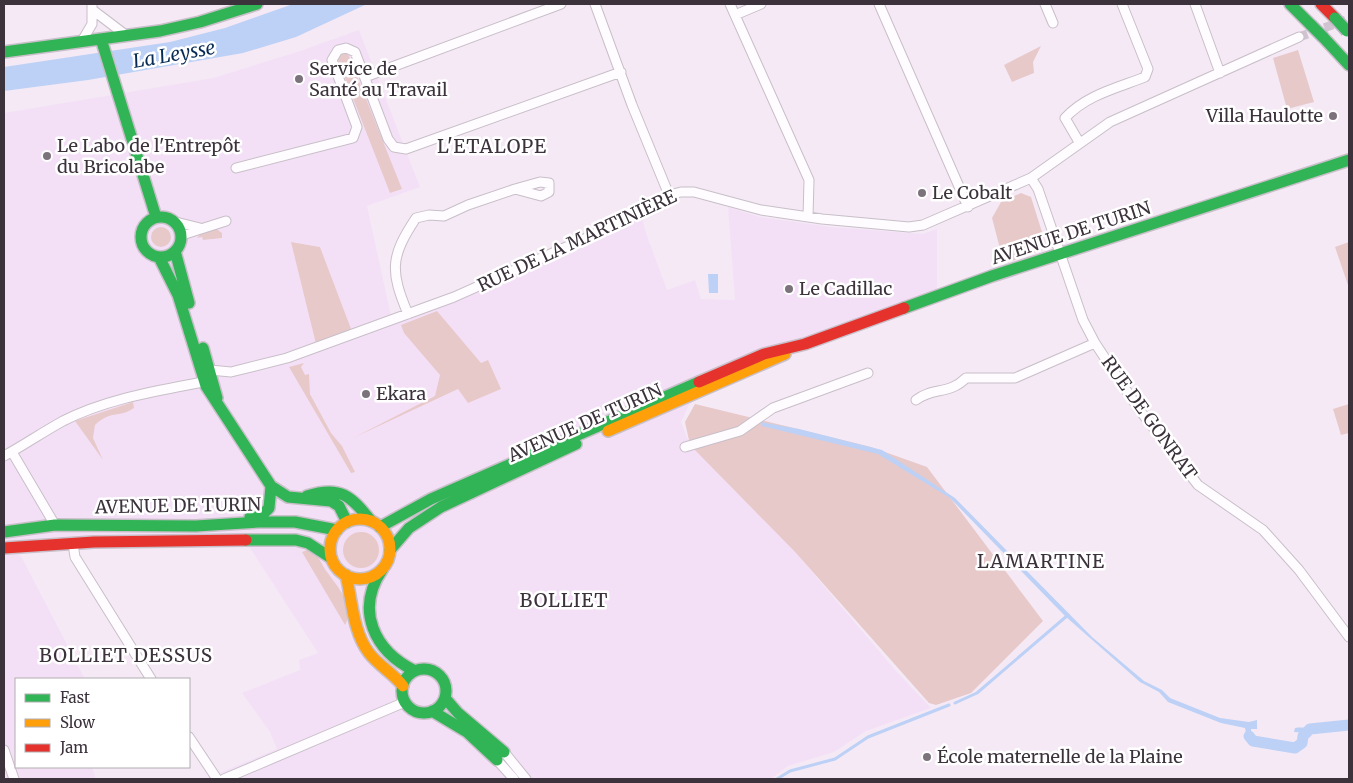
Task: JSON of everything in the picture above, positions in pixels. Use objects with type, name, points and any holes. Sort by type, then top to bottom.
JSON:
[{"type":"main road","points":[[4,52],[126,36],[200,22],[256,4]]},
{"type":"main road","points":[[1290,4],[1349,65]]},
{"type":"main road","points":[[1321,4],[1348,32]]},
{"type":"main road","points":[[101,39],[120,95],[156,217]]},
{"type":"main road","name":"AVENUE DE TURIN","points":[[375,524],[764,354],[805,344],[924,300],[1349,160]]},
{"type":"main road","points":[[159,257],[175,252],[179,247],[182,235],[176,222],[167,217],[156,217],[146,223],[141,240],[147,251],[159,257],[177,294],[199,363],[203,382],[214,402],[219,406],[271,486],[284,496],[332,501],[340,506],[347,522]]},
{"type":"main road","points":[[175,252],[177,265],[210,370],[219,406]]},
{"type":"main road","name":"AVENUE DE TURIN","points":[[390,550],[409,528],[441,507],[568,448],[768,363],[805,344]]},
{"type":"main road","points":[[199,363],[210,370]]},
{"type":"main road","points":[[651,413],[676,392]]},
{"type":"main road","points":[[196,526],[206,521],[262,515],[271,506],[271,486]]},
{"type":"main road","points":[[302,498],[325,491],[344,493],[386,533],[390,550],[386,564],[372,589],[370,599],[371,621],[375,637],[386,651],[406,668],[414,671]]},
{"type":"main road","points":[[375,524],[363,519],[347,522],[337,530],[330,546],[331,558],[334,565],[346,575],[364,578],[382,570]]},
{"type":"main road","name":"AVENUE DE TURIN","points":[[4,532],[55,525],[196,526],[295,522],[337,530]]},
{"type":"main road","name":"AVENUE DE TURIN","points":[[4,548],[129,541],[296,540],[308,543],[331,558]]},
{"type":"main road","points":[[346,575],[356,628],[368,652],[398,679],[403,686],[405,702],[414,710],[426,713],[432,711],[445,698]]},
{"type":"main road","points":[[403,686],[409,675],[414,671],[426,669],[436,673],[444,681],[445,698],[451,708],[495,742],[500,756]]},
{"type":"main road","points":[[432,711],[442,715],[500,756]]},
{"type":"street","points":[[365,77],[561,4]]},
{"type":"street","points":[[595,4],[669,195]]},
{"type":"street","points":[[730,4],[810,180],[808,217]]},
{"type":"street","points":[[735,16],[761,4]]},
{"type":"street","points":[[879,4],[968,208]]},
{"type":"street","points":[[1045,4],[1054,23]]},
{"type":"street","points":[[1079,142],[1065,118],[1075,107],[1091,97],[1145,77],[1148,69],[1122,4]]},
{"type":"street","points":[[1195,4],[1220,73]]},
{"type":"street","points":[[93,7],[126,36]]},
{"type":"street","points":[[82,41],[92,24],[93,7]]},
{"type":"street","name":"RUE DE LA MARTINIÈRE","points":[[210,370],[231,372],[287,358],[408,314],[510,274],[643,211],[669,195],[694,192],[762,210],[808,217],[909,228],[923,225],[968,208],[1031,178],[1079,142],[1110,122],[1299,37]]},
{"type":"street","points":[[236,168],[354,138],[357,127],[332,60],[338,50],[346,48],[355,52],[388,139],[394,147],[406,149],[621,72]]},
{"type":"street","name":"RUE DE GONRAT","points":[[1031,178],[1038,190],[1081,315],[1095,343],[1138,408],[1194,481],[1222,503],[1264,530],[1299,570],[1349,637]]},
{"type":"street","points":[[408,314],[396,285],[394,262],[404,236],[416,218],[429,215],[444,216],[468,204],[516,188]]},
{"type":"street","points":[[182,235],[226,221]]},
{"type":"street","points":[[176,222],[200,228]]},
{"type":"street","points":[[916,400],[937,391],[956,388],[966,378],[1015,378],[1095,343]]},
{"type":"street","points":[[685,447],[740,431],[773,408],[868,373]]},
{"type":"street","points":[[55,525],[8,454],[64,421],[107,404],[148,392],[203,382]]},
{"type":"street","points":[[73,544],[75,557],[150,678]]},
{"type":"street","points":[[224,779],[405,702]]},
{"type":"street","points":[[190,738],[217,779]]},
{"type":"street","points":[[4,750],[14,779]]},
{"type":"street","points":[[500,756],[514,779]]},
{"type":"street","points":[[500,756],[526,779]]},
{"type":"shaded area","points":[[359,30],[420,187],[367,206],[392,320],[643,211],[646,233],[667,290],[695,280],[701,299],[735,300],[728,207],[760,217],[831,227],[923,234],[937,229],[937,295],[716,380],[689,405],[681,422],[690,445],[796,553],[896,671],[931,708],[866,731],[834,752],[788,766],[771,779],[205,779],[277,749],[270,732],[242,693],[300,670],[299,660],[318,653],[248,545],[116,544],[14,550],[21,556],[84,678],[15,678],[15,768],[92,768],[96,779],[4,779],[4,113],[213,78],[297,52]],"holes":[[[292,242],[320,247],[353,334],[317,347]]]},
{"type":"shaded area","points":[[1041,46],[1033,62],[1034,73],[1012,82],[1004,65]]},
{"type":"shaded area","points":[[1298,50],[1314,102],[1287,109],[1273,58]]},
{"type":"shaded area","points":[[344,52],[349,56],[402,189],[390,193],[338,60],[339,54]]},
{"type":"shaded area","points":[[1021,193],[1031,197],[1047,248],[1004,264],[992,218],[1001,202]]},
{"type":"shaded area","points":[[161,227],[168,230],[171,237],[168,244],[161,247],[154,244],[151,237],[154,230]]},
{"type":"shaded area","points":[[215,228],[222,233],[222,238],[203,240],[202,237],[197,238],[204,230]]},
{"type":"shaded area","points":[[291,242],[320,247],[353,334],[317,348]]},
{"type":"shaded area","points":[[1349,242],[1349,288],[1335,247]]},
{"type":"shaded area","points":[[437,311],[481,363],[488,360],[501,389],[468,403],[458,389],[353,438],[435,396],[440,375],[404,333],[401,325]]},
{"type":"shaded area","points":[[304,363],[301,367],[305,375],[309,374],[310,394],[331,433],[342,446],[355,472],[351,473],[289,367]]},
{"type":"shaded area","points":[[133,402],[134,408],[124,413],[106,417],[95,425],[93,438],[103,460],[75,421]]},
{"type":"shaded area","points":[[695,404],[871,447],[927,467],[1043,621],[971,693],[936,705],[929,703],[796,553],[690,445],[685,422]]},
{"type":"shaded area","points":[[1349,404],[1349,433],[1341,435],[1333,409]]},
{"type":"shaded area","points":[[361,532],[374,537],[379,550],[374,563],[361,568],[348,563],[343,550],[348,537]]},
{"type":"shaded area","points":[[307,550],[317,557],[344,597],[348,611],[345,625],[302,552]]},
{"type":"water","name":"La Leysse","points":[[293,4],[367,4],[296,37],[243,53],[88,80],[4,91],[4,67],[170,42],[225,28]]},
{"type":"water","points":[[708,274],[718,274],[718,293],[709,293]]},
{"type":"water","points":[[761,422],[799,429],[882,450],[955,498],[1092,637],[1144,681],[1162,690],[1170,698],[1220,718],[1249,722],[1257,720],[1257,729],[1251,729],[1251,737],[1264,742],[1252,742],[1247,738],[1245,728],[1221,723],[1168,702],[1159,692],[1140,682],[1065,616],[950,498],[878,454],[762,426]]},
{"type":"water","points":[[1349,723],[1349,728],[1308,733],[1294,732],[1295,728],[1312,728]]},
{"type":"waterway","points":[[955,703],[977,693],[1068,615]]},
{"type":"waterway","points":[[777,779],[790,771],[835,759],[868,737],[949,705]]},
{"type":"waterway","points":[[1249,736],[1253,741],[1295,748],[1302,743],[1303,736],[1310,729],[1349,725]]},
{"type":"tunnel","points":[[1299,37],[1349,19]]},
{"type":"traffic: fast","points":[[4,52],[160,31],[200,22],[257,4]]},
{"type":"traffic: fast","points":[[1290,4],[1311,25]]},
{"type":"traffic: fast","points":[[1335,18],[1347,31]]},
{"type":"traffic: fast","points":[[1311,25],[1323,37]]},
{"type":"traffic: fast","points":[[1323,37],[1349,65]]},
{"type":"traffic: fast","points":[[101,39],[156,217]]},
{"type":"traffic: fast","points":[[904,308],[992,276],[1349,160]]},
{"type":"traffic: fast","points":[[165,217],[172,220],[178,226],[181,237],[180,245],[172,254],[165,257],[157,257],[150,254],[142,245],[141,233],[144,226],[153,218],[165,217]]},
{"type":"traffic: fast","points":[[175,251],[189,303]]},
{"type":"traffic: fast","points":[[159,257],[178,295],[206,386],[271,486],[288,497],[331,501],[339,506],[347,522]]},
{"type":"traffic: fast","points":[[203,348],[217,398]]},
{"type":"traffic: fast","points":[[380,527],[431,499],[699,382]]},
{"type":"traffic: fast","points":[[390,550],[409,528],[441,507],[576,444]]},
{"type":"traffic: fast","points":[[250,517],[263,514],[269,508],[271,486]]},
{"type":"traffic: fast","points":[[307,496],[328,492],[344,495],[351,499],[371,521]]},
{"type":"traffic: fast","points":[[4,532],[55,525],[196,526],[259,522],[295,522],[337,530]]},
{"type":"traffic: fast","points":[[246,540],[296,540],[308,543],[331,558]]},
{"type":"traffic: fast","points":[[382,570],[374,585],[370,600],[373,628],[379,641],[389,652],[401,663],[415,671]]},
{"type":"traffic: fast","points":[[424,669],[436,673],[442,679],[446,691],[442,703],[436,709],[424,713],[412,709],[406,703],[402,691],[406,679],[412,673],[424,669]]},
{"type":"traffic: fast","points":[[445,698],[458,713],[504,752]]},
{"type":"traffic: fast","points":[[432,711],[467,732],[497,760]]},
{"type":"traffic: slow","points":[[608,431],[785,354]]},
{"type":"traffic: slow","points":[[360,519],[377,524],[385,532],[390,549],[385,566],[377,574],[360,579],[343,574],[335,566],[330,549],[335,532],[343,524],[360,519]]},
{"type":"traffic: slow","points":[[346,575],[356,626],[364,645],[373,658],[403,686]]},
{"type":"traffic: jam","points":[[1321,4],[1335,18]]},
{"type":"traffic: jam","points":[[699,382],[764,354],[805,344],[904,308]]},
{"type":"traffic: jam","points":[[4,548],[94,542],[246,540]]},
{"type":"place","name":"Service de Santé au Travail","points":[[299,79]]},
{"type":"place","name":"Villa Haulotte","points":[[1333,116]]},
{"type":"place","name":"Le Labo de l'Entrepôt du Bricolabe","points":[[47,156]]},
{"type":"place","name":"Le Cobalt","points":[[922,193]]},
{"type":"place","name":"Le Cadillac","points":[[789,289]]},
{"type":"place","name":"Ekara","points":[[366,394]]},
{"type":"place","name":"École maternelle de la Plaine","points":[[927,757]]},
{"type":"district","name":"L'ETALOPE","points":[[492,146]]},
{"type":"district","name":"LAMARTINE","points":[[1041,561]]},
{"type":"district","name":"BOLLIET","points":[[564,600]]},
{"type":"district","name":"BOLLIET DESSUS","points":[[126,655]]}]
